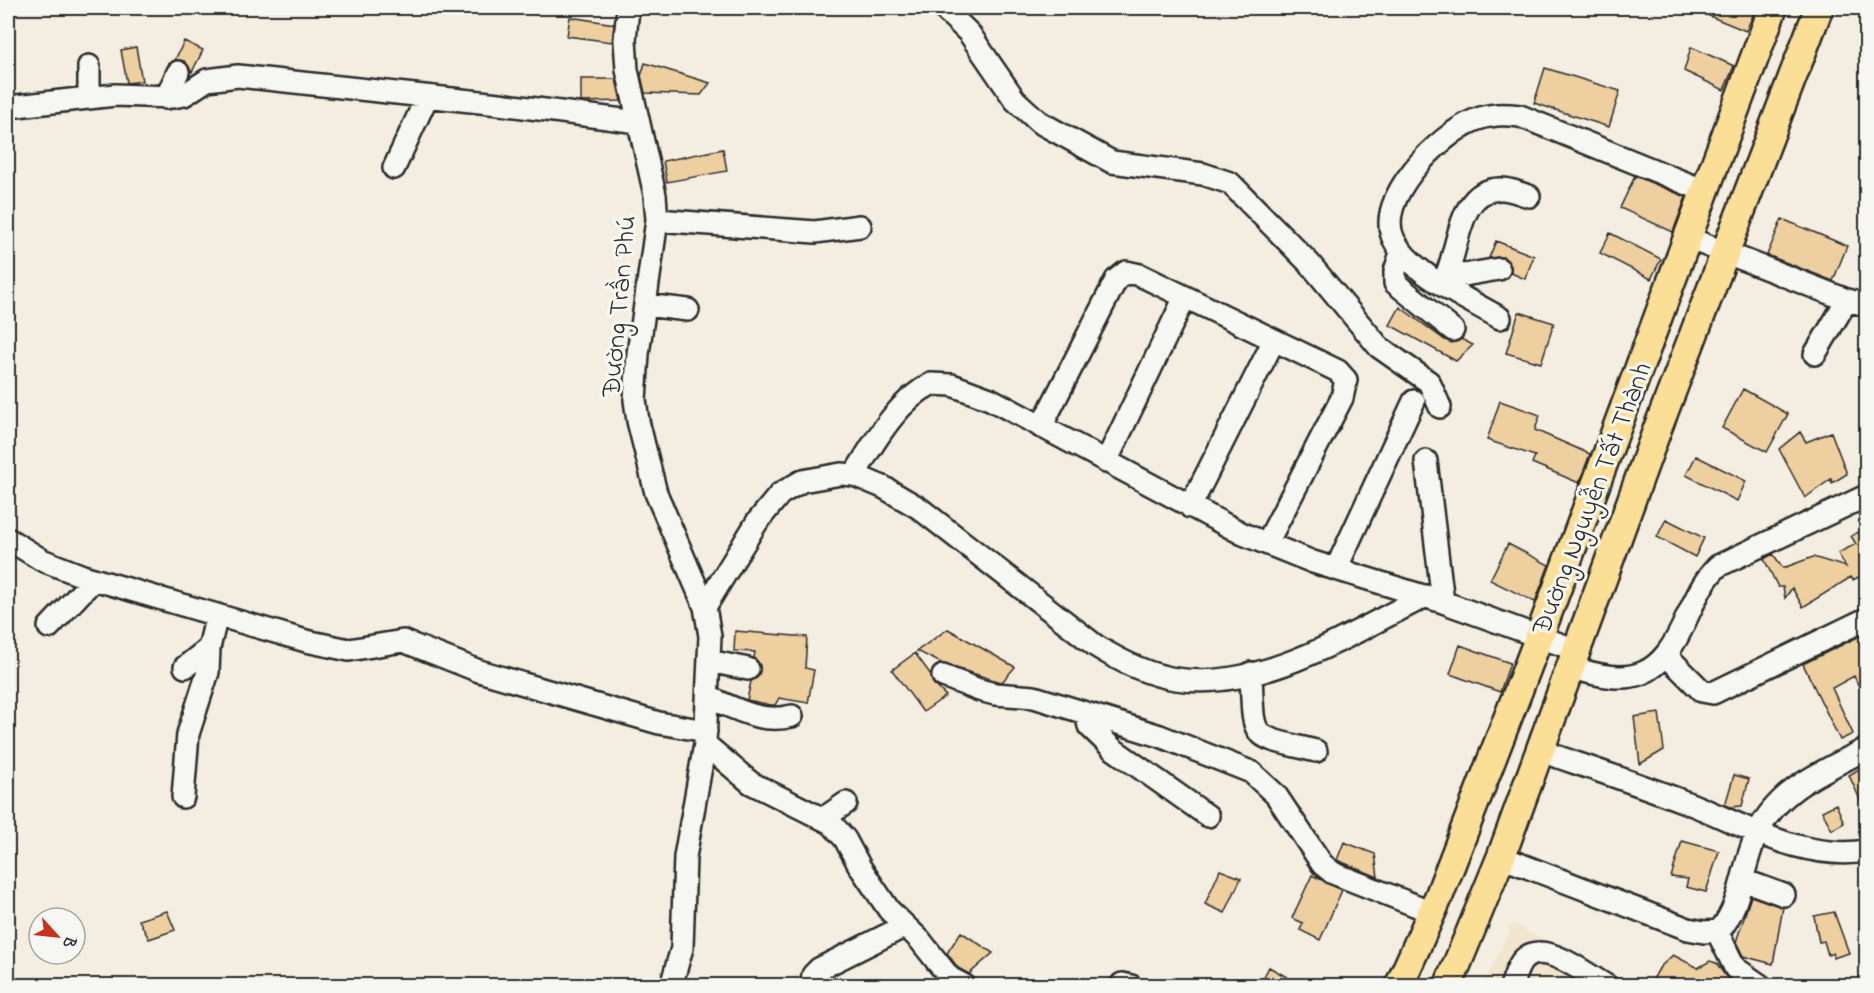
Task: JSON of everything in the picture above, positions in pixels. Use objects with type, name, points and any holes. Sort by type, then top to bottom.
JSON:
[{"type":"main road","name":"Đường Nguyễn Tất Thành","points":[[1399,986],[1432,912],[1539,637],[1773,8]]},
{"type":"main road","name":"Đường Nguyễn Tất Thành","points":[[1448,986],[1501,857],[1538,750],[1819,8]]},
{"type":"street","name":"Đường Trần Phú","points":[[628,8],[625,40],[627,70],[655,195],[657,220],[635,400],[656,493],[705,606],[710,636],[705,737],[685,857],[682,948],[670,986]]},
{"type":"street","points":[[943,8],[969,33],[1015,100],[1039,123],[1112,162],[1203,174],[1230,183],[1310,264],[1379,347],[1430,381],[1440,407]]},
{"type":"street","points":[[89,66],[89,98]]},
{"type":"street","points":[[166,98],[178,72]]},
{"type":"street","points":[[8,107],[115,95],[166,98],[184,94],[207,80],[238,76],[506,105],[638,122]]},
{"type":"street","points":[[394,168],[427,97]]},
{"type":"street","points":[[1500,318],[1445,278],[1401,253],[1392,237],[1391,226],[1396,196],[1407,178],[1449,135],[1472,121],[1491,115],[1520,116],[1705,190]]},
{"type":"street","points":[[1445,278],[1460,226],[1477,198],[1489,190],[1504,189],[1529,196]]},
{"type":"street","points":[[657,220],[815,232],[861,226]]},
{"type":"street","points":[[1688,238],[1857,303],[1815,354]]},
{"type":"street","points":[[1401,253],[1395,271],[1395,283],[1453,330]]},
{"type":"street","points":[[1445,278],[1499,269]]},
{"type":"street","points":[[1041,427],[1116,280],[1126,273],[1140,275],[1338,371],[1346,380],[1342,398],[1267,543]]},
{"type":"street","points":[[1106,462],[1185,297]]},
{"type":"street","points":[[645,305],[688,310]]},
{"type":"street","points":[[1190,507],[1274,340]]},
{"type":"street","points":[[854,475],[877,438],[904,404],[931,384],[952,385],[971,391],[1190,507],[1267,543],[1336,569],[1435,599],[1539,637],[1573,659],[1618,679],[1638,675],[1656,666],[1666,655],[1683,627],[1706,578],[1718,566],[1866,496]]},
{"type":"street","points":[[1336,569],[1414,401]]},
{"type":"street","points":[[1426,461],[1435,599]]},
{"type":"street","points":[[705,606],[757,522],[780,494],[808,479],[854,475],[904,498],[1096,646],[1119,660],[1160,675],[1194,681],[1251,673],[1282,665],[1435,599]]},
{"type":"street","points":[[8,539],[42,560],[94,579],[217,615],[334,648],[362,650],[403,641],[448,661],[705,737],[751,783],[824,818],[845,839],[860,867],[889,910],[920,940],[950,978],[965,986]]},
{"type":"street","points":[[49,627],[94,579]]},
{"type":"street","points":[[183,797],[188,734],[208,672],[209,648],[217,615]]},
{"type":"street","points":[[1666,655],[1702,691],[1713,693],[1866,619]]},
{"type":"street","points":[[185,667],[209,648]]},
{"type":"street","points":[[710,661],[748,669]]},
{"type":"street","points":[[1251,673],[1253,724],[1256,732],[1267,739],[1316,751]]},
{"type":"street","points":[[943,676],[987,692],[1034,697],[1160,736],[1251,772],[1276,795],[1318,859],[1333,873],[1432,912]]},
{"type":"street","points":[[708,697],[755,716],[769,719],[792,716]]},
{"type":"street","points":[[1086,713],[1089,726],[1113,749],[1208,816]]},
{"type":"street","points":[[1501,857],[1688,928],[1717,932],[1723,926],[1743,880],[1757,832],[1782,798],[1802,782],[1866,749]]},
{"type":"street","points":[[1538,750],[1683,801],[1810,851],[1846,854],[1866,851]]},
{"type":"street","points":[[824,818],[846,802]]},
{"type":"street","points":[[1743,880],[1784,895]]},
{"type":"street","points":[[811,986],[813,975],[819,969],[905,926]]},
{"type":"street","points":[[1717,932],[1735,968],[1761,986]]},
{"type":"street","points":[[1511,986],[1521,961],[1529,954],[1544,951],[1607,986]]},
{"type":"shaded area","points":[[1513,923],[1624,985],[1483,986]]},
{"type":"building","points":[[1690,8],[1756,8],[1746,31]]},
{"type":"building","points":[[570,17],[614,24],[612,42],[567,36]]},
{"type":"building","points":[[184,41],[203,50],[192,72],[184,61],[175,60]]},
{"type":"building","points":[[136,47],[142,81],[127,83],[121,50]]},
{"type":"building","points":[[1691,47],[1734,66],[1724,90],[1684,71]]},
{"type":"building","points":[[645,63],[710,83],[701,95],[645,93],[641,76]]},
{"type":"building","points":[[1545,68],[1620,91],[1609,127],[1534,103]]},
{"type":"building","points":[[581,79],[616,79],[621,101],[581,102]]},
{"type":"building","points":[[723,149],[727,171],[667,182],[663,161]]},
{"type":"building","points":[[1635,176],[1686,197],[1673,232],[1620,208]]},
{"type":"building","points":[[1782,219],[1847,246],[1833,281],[1767,255]]},
{"type":"building","points":[[1610,233],[1661,259],[1651,279],[1600,253]]},
{"type":"building","points":[[1496,241],[1534,256],[1525,279],[1511,273],[1511,266],[1504,257],[1489,258]]},
{"type":"building","points":[[1400,307],[1445,340],[1452,343],[1461,339],[1473,345],[1456,361],[1390,325]]},
{"type":"building","points":[[1519,312],[1554,323],[1541,363],[1506,353]]},
{"type":"building","points":[[1743,389],[1788,414],[1767,452],[1722,428]]},
{"type":"building","points":[[1500,401],[1540,415],[1535,430],[1590,454],[1579,483],[1532,463],[1535,456],[1487,440]]},
{"type":"building","points":[[1800,432],[1806,442],[1831,432],[1847,474],[1832,483],[1831,479],[1805,498],[1779,449]]},
{"type":"building","points":[[1696,456],[1746,481],[1737,501],[1686,475]]},
{"type":"building","points":[[1666,519],[1704,538],[1695,557],[1657,537]]},
{"type":"building","points":[[1866,528],[1866,573],[1853,580],[1851,577],[1803,607],[1792,588],[1785,598],[1783,587],[1778,587],[1764,559],[1773,554],[1783,568],[1813,557],[1846,567],[1838,553],[1856,544],[1851,536]]},
{"type":"building","points":[[1508,544],[1549,565],[1535,602],[1490,580]]},
{"type":"building","points":[[948,629],[1015,667],[1002,682],[943,664],[917,651]]},
{"type":"building","points":[[735,631],[807,637],[805,668],[814,670],[808,703],[779,698],[775,705],[771,705],[747,700],[751,681],[758,677],[760,666],[754,658],[755,652],[734,651]]},
{"type":"building","points":[[1866,633],[1866,702],[1854,676],[1832,688],[1853,734],[1840,740],[1803,664]]},
{"type":"building","points":[[1460,645],[1510,663],[1500,692],[1450,674]]},
{"type":"building","points":[[915,653],[931,675],[933,683],[946,696],[923,712],[892,670]]},
{"type":"building","points":[[1659,713],[1664,750],[1640,764],[1634,717]]},
{"type":"building","points":[[1866,765],[1866,813],[1849,775]]},
{"type":"building","points":[[1734,775],[1749,779],[1742,806],[1729,807],[1725,805]]},
{"type":"building","points":[[1836,804],[1844,823],[1832,830],[1822,811]]},
{"type":"building","points":[[1682,841],[1719,851],[1706,892],[1686,887],[1688,879],[1671,877]]},
{"type":"building","points":[[1344,842],[1375,854],[1378,877],[1337,860]]},
{"type":"building","points":[[1220,870],[1241,878],[1225,913],[1205,904]]},
{"type":"building","points":[[1312,875],[1342,890],[1320,940],[1300,930],[1303,923],[1292,918]]},
{"type":"building","points":[[1751,896],[1783,907],[1773,964],[1743,956],[1736,942]]},
{"type":"building","points":[[167,911],[175,930],[149,939],[139,920]]},
{"type":"building","points":[[1834,912],[1849,953],[1833,958],[1833,953],[1828,955],[1824,941],[1819,942],[1814,916]]},
{"type":"building","points":[[961,932],[993,953],[969,974],[958,968],[947,953]]},
{"type":"building","points":[[1673,955],[1698,968],[1710,961],[1716,963],[1727,978],[1738,986],[1649,986],[1660,967]]},
{"type":"building","points":[[1269,967],[1287,977],[1282,986],[1259,986]]}]
